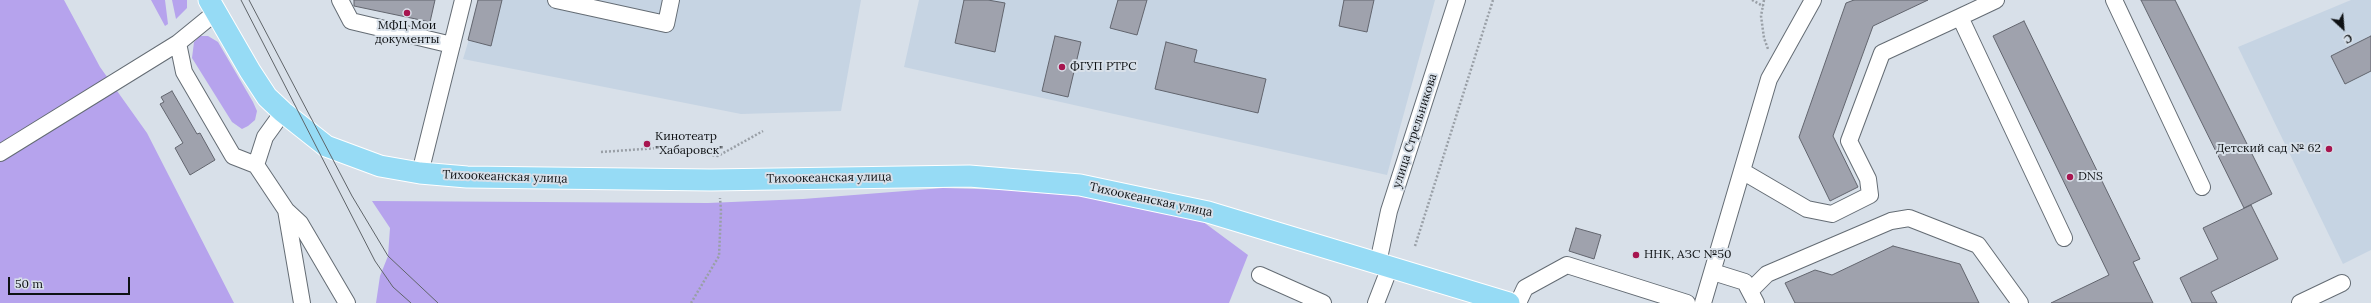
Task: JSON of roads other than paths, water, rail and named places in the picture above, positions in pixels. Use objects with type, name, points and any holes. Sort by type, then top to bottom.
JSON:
[{"type":"main road","name":"Тихоокеанская улица","points":[[212,6],[268,97],[283,112],[326,146],[380,166],[420,173],[467,177],[711,180],[969,176],[1080,185],[1208,212],[1509,303]]},
{"type":"street","points":[[340,0],[351,21],[452,46]]},
{"type":"street","points":[[420,173],[463,0]]},
{"type":"street","points":[[556,0],[666,24],[671,0]]},
{"type":"street","name":"улица Стрельникова","points":[[1376,303],[1384,265],[1389,211],[1457,0]]},
{"type":"street","points":[[1703,303],[1769,79],[1813,0]]},
{"type":"street","points":[[1742,171],[1807,209],[1826,213],[1832,214],[1870,195],[1868,179],[1849,141],[1882,53],[1996,0]]},
{"type":"street","points":[[2114,0],[2202,187]]},
{"type":"street","points":[[0,153],[178,43],[212,6]]},
{"type":"street","points":[[1960,17],[2064,238]]},
{"type":"street","points":[[178,43],[184,72],[233,156],[256,164],[286,210],[300,223],[347,303]]},
{"type":"street","points":[[256,164],[265,137],[283,112]]},
{"type":"street","points":[[286,210],[302,303]]},
{"type":"street","points":[[1753,297],[1767,274],[1891,221],[1909,218],[1978,245],[2020,303]]},
{"type":"street","points":[[1518,303],[1525,288],[1567,265],[1687,303]]},
{"type":"street","points":[[1713,272],[1745,282],[1753,297]]},
{"type":"street","points":[[1260,275],[1323,303]]},
{"type":"street","points":[[2300,303],[2342,283]]},
{"type":"tram line","points":[[241,0],[375,261],[393,287],[411,303]]},
{"type":"tram line","points":[[249,0],[352,196],[388,256],[438,303]]},
{"type":"place","name":"МФЦ Мои документы","points":[[407,13]]},
{"type":"place","name":"ФГУП РТРС","points":[[1062,67]]},
{"type":"place","name":"Кинотеатр \"Хабаровск\"","points":[[647,144]]},
{"type":"place","name":"Детский сад № 62","points":[[2329,149]]},
{"type":"place","name":"DNS","points":[[2070,177]]},
{"type":"place","name":"ННК, АЗС №50","points":[[1636,255]]}]
